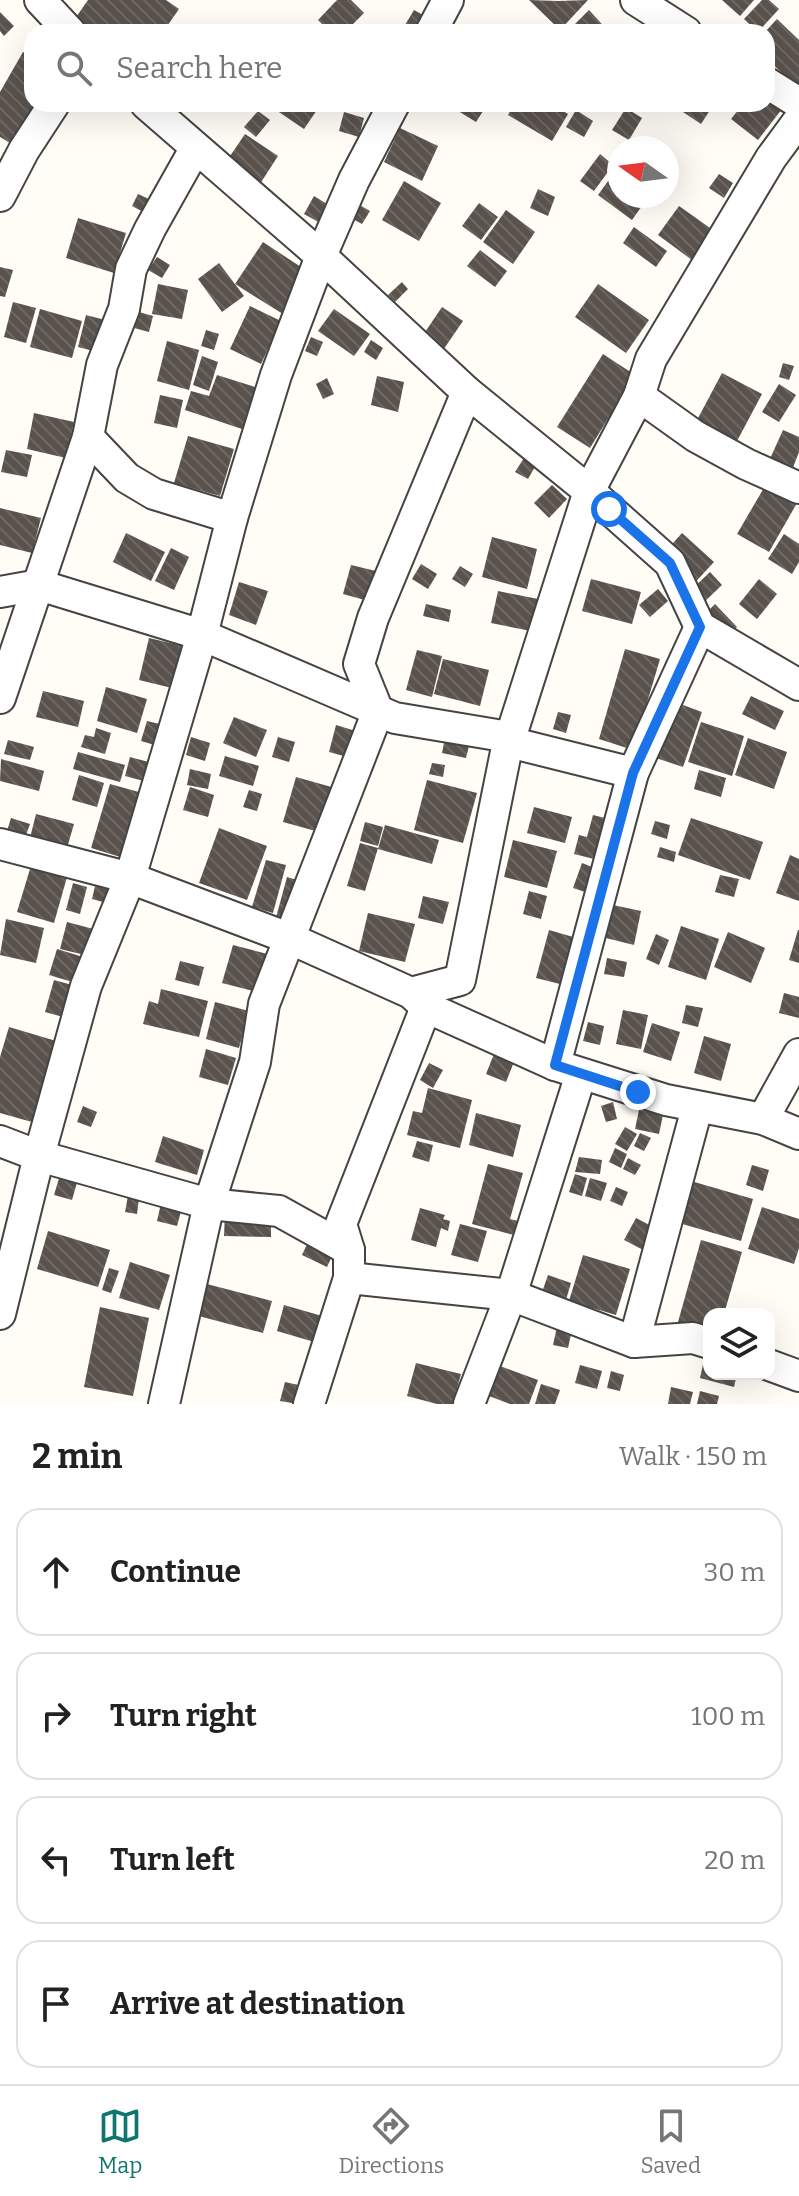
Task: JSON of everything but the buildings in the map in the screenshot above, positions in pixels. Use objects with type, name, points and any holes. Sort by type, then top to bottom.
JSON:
[{"type":"street","points":[[435,24],[448,0]]},
{"type":"street","points":[[636,0],[674,24]]},
{"type":"street","points":[[43,1],[63,24]]},
{"type":"street","points":[[775,88],[799,103]]},
{"type":"street","points":[[0,196],[49,112]]},
{"type":"street","points":[[155,112],[321,256],[467,392],[589,491],[670,563],[700,627],[799,685]]},
{"type":"street","points":[[0,1314],[86,986],[130,878],[276,375],[321,256],[354,180],[390,112]]},
{"type":"street","points":[[309,1404],[349,1264],[341,1224],[418,1000],[460,980],[509,740],[589,491],[639,396],[651,359],[771,158],[799,120]]},
{"type":"street","points":[[0,698],[88,437],[102,365],[124,309],[131,269],[195,149]]},
{"type":"street","points":[[164,1404],[209,1204],[255,1062],[264,1004],[378,711],[359,664],[373,618],[467,392]]},
{"type":"street","points":[[639,396],[695,436],[799,488]]},
{"type":"street","points":[[88,437],[127,478],[154,494],[232,518]]},
{"type":"street","points":[[0,592],[39,585],[202,635],[395,718],[509,740],[633,773]]},
{"type":"street","points":[[469,1404],[511,1295],[568,1070],[633,773],[700,627]]},
{"type":"street","points":[[0,844],[130,878],[291,939],[568,1070],[697,1108],[763,1119],[799,1134]]},
{"type":"street","points":[[763,1119],[799,1054]]},
{"type":"street","points":[[634,1342],[697,1108]]},
{"type":"street","points":[[0,1141],[39,1156],[209,1204],[279,1211],[349,1264],[511,1295],[634,1342],[693,1338],[703,1341]]},
{"type":"street","points":[[775,1367],[799,1376]]},
{"type":"route","points":[[609,509],[670,563],[700,627],[633,773],[555,1065],[638,1092]]}]
